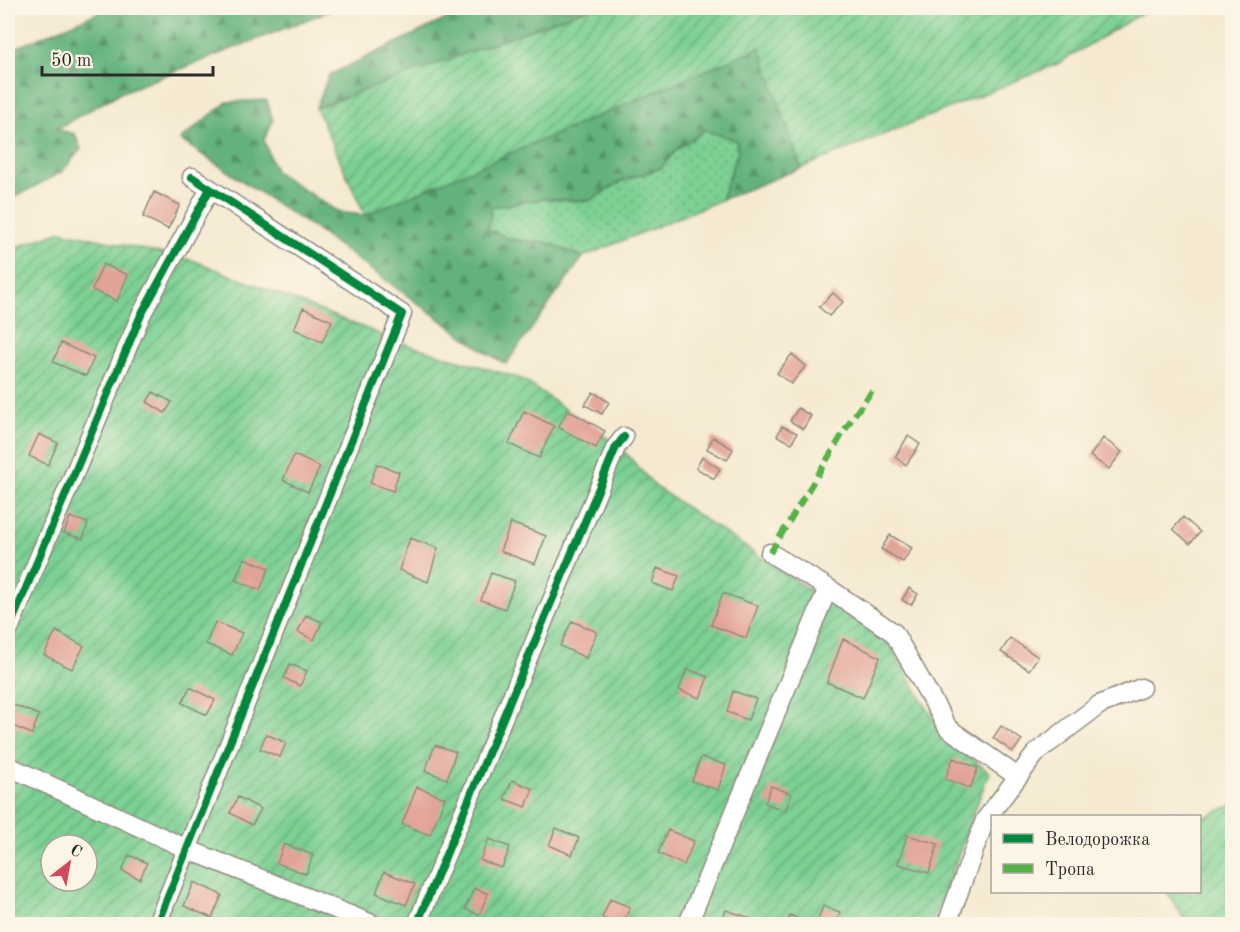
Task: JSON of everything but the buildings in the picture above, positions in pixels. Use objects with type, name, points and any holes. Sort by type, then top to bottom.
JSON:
[{"type":"street","points":[[157,924],[402,314],[192,177]]},
{"type":"street","points":[[8,631],[141,315],[210,189]]},
{"type":"street","points":[[417,924],[615,447],[624,437]]},
{"type":"street","points":[[770,553],[828,588],[894,633],[948,728],[1018,777]]},
{"type":"street","points":[[688,924],[828,588]]},
{"type":"street","points":[[947,924],[985,820],[1037,752],[1099,705],[1141,688]]},
{"type":"street","points":[[8,766],[187,849],[372,924]]},
{"type":"green space","points":[[109,8],[337,8],[120,93],[56,129],[75,134],[81,149],[62,172],[8,201],[8,51]]},
{"type":"green space","points":[[469,8],[590,8],[316,108],[329,75]]},
{"type":"green space","points":[[590,8],[1150,8],[1057,64],[801,168],[760,47],[365,215],[316,108]]},
{"type":"green space","points":[[760,47],[801,168],[721,200],[738,151],[736,140],[705,130],[676,150],[661,168],[622,181],[589,201],[542,199],[492,207],[488,230],[513,240],[545,242],[583,257],[506,364],[487,353],[312,227],[180,140],[227,102],[267,100],[273,121],[264,140],[275,171],[338,212],[365,215]]},
{"type":"green space","points":[[705,130],[736,140],[738,151],[721,200],[583,257],[545,242],[513,240],[488,230],[491,207],[542,199],[589,201],[622,181],[661,168],[676,150]]},
{"type":"green space","points":[[61,231],[195,261],[402,343],[522,379],[621,448],[656,487],[805,587],[886,638],[944,737],[989,772],[933,924],[8,924],[8,250]]},
{"type":"green space","points":[[1232,805],[1232,924],[1187,924],[1168,893],[1201,893],[1201,819]]},
{"type":"marked path","points":[[770,553],[853,417],[872,391]]},
{"type":"cycle path","points":[[157,924],[402,314],[192,177]]},
{"type":"cycle path","points":[[8,631],[141,315],[210,189]]},
{"type":"cycle path","points":[[417,924],[616,447],[624,437]]}]
